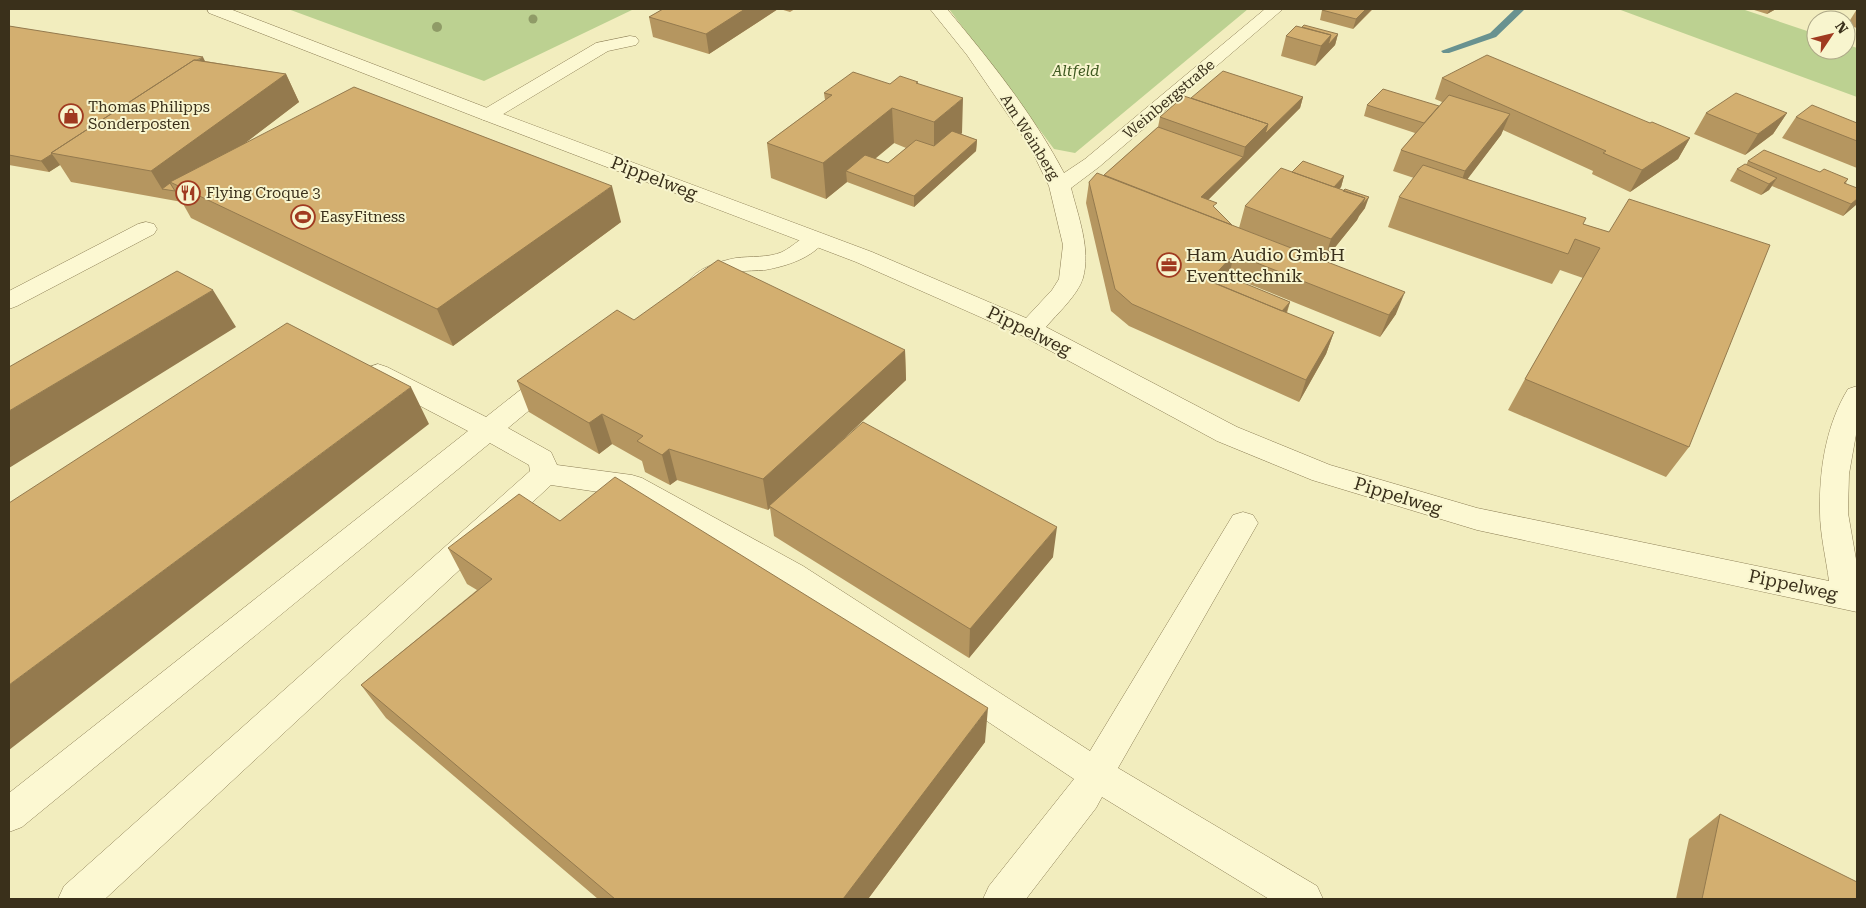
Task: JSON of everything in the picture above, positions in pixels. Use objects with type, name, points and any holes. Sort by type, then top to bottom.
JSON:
[{"type":"street","name":"Pippelweg","points":[[214,9],[864,257],[1030,329],[1227,434],[1322,473],[1476,519],[1852,597]]},
{"type":"street","name":"Am Weinberg","points":[[938,9],[973,51],[1040,146],[1060,186],[1074,245],[1071,279],[1061,295],[1030,329]]},
{"type":"street","name":"Weinbergstraße","points":[[1060,186],[1092,163],[1275,9]]},
{"type":"street","points":[[488,115],[602,47],[630,41]]},
{"type":"street","points":[[9,301],[146,229]]},
{"type":"street","points":[[682,294],[714,273],[736,265],[764,263],[789,257],[815,238]]},
{"type":"street","points":[[356,362],[488,429],[541,459],[544,474]]},
{"type":"street","points":[[9,815],[551,378],[576,363]]},
{"type":"street","points":[[1852,597],[1834,513],[1835,474],[1842,434],[1857,395]]},
{"type":"street","points":[[544,474],[632,486],[792,574],[1096,774],[1304,899]]},
{"type":"street","points":[[77,899],[544,474]]},
{"type":"street","points":[[1002,899],[1083,796],[1242,523]]},
{"type":"green space","points":[[288,9],[634,9],[484,81]]},
{"type":"green space","name":"Altfeld","points":[[949,9],[1248,9],[1075,153],[1054,149]]},
{"type":"green space","points":[[1618,9],[1742,9],[1806,31],[1806,60],[1856,60],[1857,48],[1857,97]]},
{"type":"building","points":[[663,9],[745,9],[706,34],[649,17]]},
{"type":"building","points":[[1323,9],[1366,9],[1356,19]]},
{"type":"building","points":[[1304,25],[1338,34],[1328,45],[1331,35],[1302,27]]},
{"type":"building","name":"Thomas Philipps Sonderposten","points":[[9,26],[203,57],[194,60],[41,161],[9,155]]},
{"type":"building","points":[[1296,26],[1331,35],[1321,46],[1286,36]]},
{"type":"building","points":[[1487,55],[1690,138],[1642,170],[1603,153],[1606,151],[1442,78]]},
{"type":"building","points":[[194,60],[286,74],[151,171],[51,153]]},
{"type":"building","points":[[1223,71],[1303,97],[1265,134],[1268,124],[1191,98]]},
{"type":"building","points":[[853,72],[890,84],[900,76],[963,98],[934,122],[892,108],[823,163],[767,143],[832,95],[824,93]]},
{"type":"building","points":[[354,87],[612,186],[437,309],[170,182]]},
{"type":"building","points":[[1383,89],[1439,106],[1424,123],[1367,105]]},
{"type":"building","points":[[1736,93],[1787,113],[1758,134],[1706,113]]},
{"type":"building","points":[[1449,95],[1510,114],[1465,171],[1401,150]]},
{"type":"building","points":[[1184,96],[1268,124],[1245,147],[1160,117]]},
{"type":"building","points":[[1812,105],[1857,123],[1857,141],[1796,117]]},
{"type":"building","points":[[1158,127],[1243,157],[1201,197],[1217,203],[1213,206],[1232,225],[1104,175]]},
{"type":"building","points":[[952,131],[977,140],[914,196],[846,171],[865,155],[888,163],[916,140],[934,146]]},
{"type":"building","points":[[1764,150],[1820,172],[1824,169],[1848,179],[1844,183],[1857,188],[1857,199],[1851,204],[1748,161]]},
{"type":"building","points":[[1303,161],[1344,176],[1334,187],[1292,172]]},
{"type":"building","points":[[1745,164],[1777,178],[1769,184],[1737,169]]},
{"type":"building","points":[[1423,165],[1586,218],[1583,224],[1609,232],[1629,199],[1770,245],[1689,447],[1525,379],[1600,248],[1575,239],[1568,254],[1399,197]]},
{"type":"building","points":[[1281,168],[1365,198],[1331,239],[1245,206]]},
{"type":"building","points":[[1097,173],[1405,292],[1389,315],[1234,254],[1209,281],[1334,332],[1306,380],[1132,304],[1115,289],[1089,182]]},
{"type":"building","points":[[170,183],[175,191],[162,189]]},
{"type":"building","points":[[1345,189],[1369,197],[1362,205],[1365,198],[1343,191]]},
{"type":"building","points":[[718,260],[905,350],[763,479],[669,449],[662,455],[637,441],[643,436],[602,414],[589,423],[517,381],[617,310],[634,320]]},
{"type":"building","points":[[177,271],[213,290],[9,411],[9,367]]},
{"type":"building","points":[[1222,274],[1290,302],[1282,311],[1215,283]]},
{"type":"building","points":[[287,323],[411,387],[9,685],[9,503]]},
{"type":"building","points":[[863,422],[1057,527],[970,629],[769,506]]},
{"type":"building","points":[[615,477],[988,708],[843,899],[615,899],[361,685],[492,579],[448,548],[519,494],[560,521]]},
{"type":"building","points":[[1720,814],[1857,882],[1857,899],[1702,899]]},
{"type":"waterway","points":[[1446,51],[1493,35],[1520,9]]},
{"type":"place","name":"Thomas Philipps Sonderposten","points":[[71,116]]},
{"type":"place","name":"Flying Croque 3","points":[[188,193]]},
{"type":"place","name":"EasyFitness","points":[[303,217]]},
{"type":"place","name":"Ham Audio GmbH Eventtechnik","points":[[1169,265]]}]
